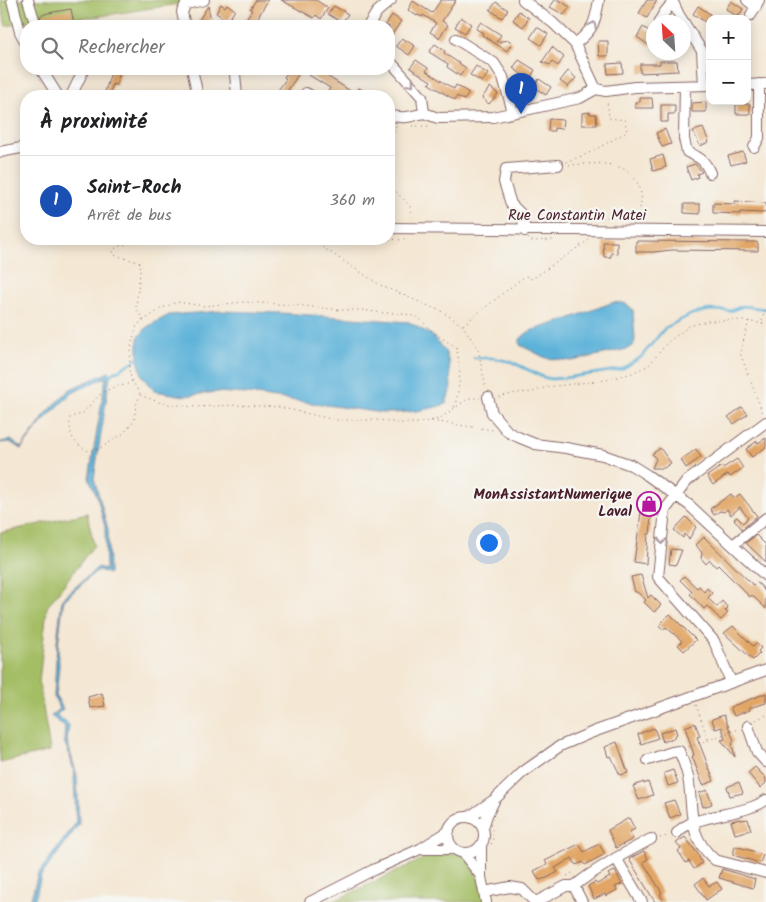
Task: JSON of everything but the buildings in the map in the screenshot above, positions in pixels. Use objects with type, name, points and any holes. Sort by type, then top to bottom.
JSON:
[{"type":"street","points":[[12,0],[20,32]]},
{"type":"street","points":[[28,0],[34,20]]},
{"type":"street","points":[[184,20],[182,12],[186,4],[204,0]]},
{"type":"street","points":[[372,20],[377,12],[391,0]]},
{"type":"street","points":[[523,0],[554,23],[575,44],[601,90]]},
{"type":"street","points":[[575,44],[588,33],[596,19],[599,0]]},
{"type":"street","points":[[747,0],[758,6]]},
{"type":"street","points":[[663,15],[672,2],[702,51],[706,78]]},
{"type":"street","points":[[456,39],[494,63],[503,77],[513,112]]},
{"type":"street","points":[[395,67],[422,97],[424,113]]},
{"type":"street","points":[[45,75],[54,90]]},
{"type":"street","points":[[75,90],[81,75]]},
{"type":"street","points":[[193,75],[197,90]]},
{"type":"street","points":[[235,75],[236,90]]},
{"type":"street","points":[[754,147],[759,138],[763,84]]},
{"type":"street","points":[[395,116],[411,117],[424,113],[438,118],[493,116],[580,98],[601,90],[706,85]]},
{"type":"street","points":[[685,86],[684,139],[688,152],[703,159],[710,173]]},
{"type":"street","points":[[0,152],[20,148]]},
{"type":"street","points":[[525,231],[522,215],[511,204],[504,182],[506,169],[558,165]]},
{"type":"street","name":"Rue Constantin Matei","points":[[395,229],[766,232]]},
{"type":"street","points":[[488,397],[492,413],[508,432],[535,444],[603,456],[630,465],[690,505],[766,576]]},
{"type":"street","points":[[731,682],[714,642],[658,577],[665,510],[687,480],[764,418]]},
{"type":"street","points":[[733,545],[755,525],[766,518]]},
{"type":"street","points":[[481,877],[449,841],[450,826],[458,819],[469,817],[494,800],[522,772],[560,746],[593,732],[766,670]]},
{"type":"street","points":[[748,726],[757,752],[766,762]]},
{"type":"street","points":[[648,760],[679,751],[688,778],[696,836],[715,860],[766,873]]},
{"type":"street","points":[[494,800],[487,815],[488,827],[485,834],[486,846],[481,877],[485,897],[510,887],[522,889],[535,902],[566,886],[574,886],[616,858],[652,839]]},
{"type":"street","points":[[678,833],[680,829],[694,822],[751,808],[766,800]]},
{"type":"street","points":[[469,817],[488,827]]},
{"type":"street","points":[[310,902],[420,849],[449,831]]},
{"type":"street","points":[[420,849],[440,848],[475,851],[486,846]]},
{"type":"street","points":[[616,858],[642,902]]},
{"type":"street","points":[[574,886],[582,902]]},
{"type":"path","points":[[558,165],[587,154],[627,132],[625,120],[609,118],[601,90]]},
{"type":"path","points":[[557,220],[611,217],[631,220],[639,214],[642,195],[626,169],[614,164],[558,165]]},
{"type":"path","points":[[395,190],[410,206],[412,230]]},
{"type":"path","points":[[463,326],[525,276],[532,279],[592,237],[605,231]]},
{"type":"path","points":[[123,245],[113,250],[114,255],[141,263],[136,307],[143,320]]},
{"type":"path","points":[[319,245],[380,285],[443,312],[463,326],[479,353],[488,397]]},
{"type":"path","points":[[454,410],[460,386],[461,370],[456,347],[435,334],[419,318],[403,313],[383,314],[362,310],[244,302],[204,306],[177,302],[162,308],[136,325],[129,370],[132,381],[140,395],[161,403],[195,406],[279,407],[335,420],[380,420],[397,423],[418,423],[439,419],[454,410],[469,398],[498,398],[516,393],[533,392],[547,387],[606,380],[632,373],[649,364],[677,334],[689,326],[708,321],[749,321],[766,324]]},
{"type":"path","points":[[762,322],[766,307]]},
{"type":"path","points":[[749,321],[740,353],[764,418]]},
{"type":"path","points":[[132,381],[126,385],[116,386],[101,393],[82,414],[70,417],[69,431],[77,445],[90,452],[104,446],[124,433],[134,421],[136,405],[140,395]]},
{"type":"path","points":[[429,421],[508,432]]},
{"type":"path","points":[[692,696],[708,740]]},
{"type":"path","points":[[679,751],[748,726],[766,715]]},
{"type":"path","points":[[486,846],[493,841],[488,827]]},
{"type":"path","points":[[652,839],[678,833]]},
{"type":"green space","points":[[0,0],[204,0],[94,17],[20,20],[20,24],[6,26]]},
{"type":"green space","points":[[87,513],[94,545],[47,607],[39,682],[50,751],[0,763],[0,533]]},
{"type":"green space","points":[[463,853],[493,902],[332,902],[429,856]]},
{"type":"water","points":[[611,303],[623,303],[633,310],[635,340],[633,346],[627,349],[572,361],[546,358],[520,345],[520,339],[533,330]]},
{"type":"water","points":[[221,311],[281,313],[409,322],[433,336],[445,351],[449,363],[451,388],[446,404],[415,411],[383,413],[248,394],[216,392],[185,396],[155,391],[142,375],[138,359],[138,338],[147,327],[169,315]]},
{"type":"water","points":[[109,372],[94,478],[108,529],[109,573],[99,570],[94,573],[64,600],[58,645],[59,666],[56,696],[63,709],[56,715],[69,725],[67,741],[77,776],[79,824],[41,876],[34,902],[30,902],[38,874],[76,823],[75,776],[64,741],[65,727],[51,716],[60,709],[54,697],[57,642],[62,599],[98,567],[106,570],[105,527],[97,496],[89,478],[106,377],[72,393],[44,420],[21,449],[10,442],[0,442],[11,440],[21,448],[42,418],[70,389]]},
{"type":"waterway","points":[[474,358],[493,358],[512,362],[551,379],[622,369],[641,357],[665,328],[692,314],[710,310],[730,311],[743,306],[766,309]]},
{"type":"waterway","points":[[110,375],[139,358]]},
{"type":"place","name":"Saint-Roch","points":[[521,114]]},
{"type":"place","name":"MonAssistantNumerique Laval","points":[[649,504]]}]
